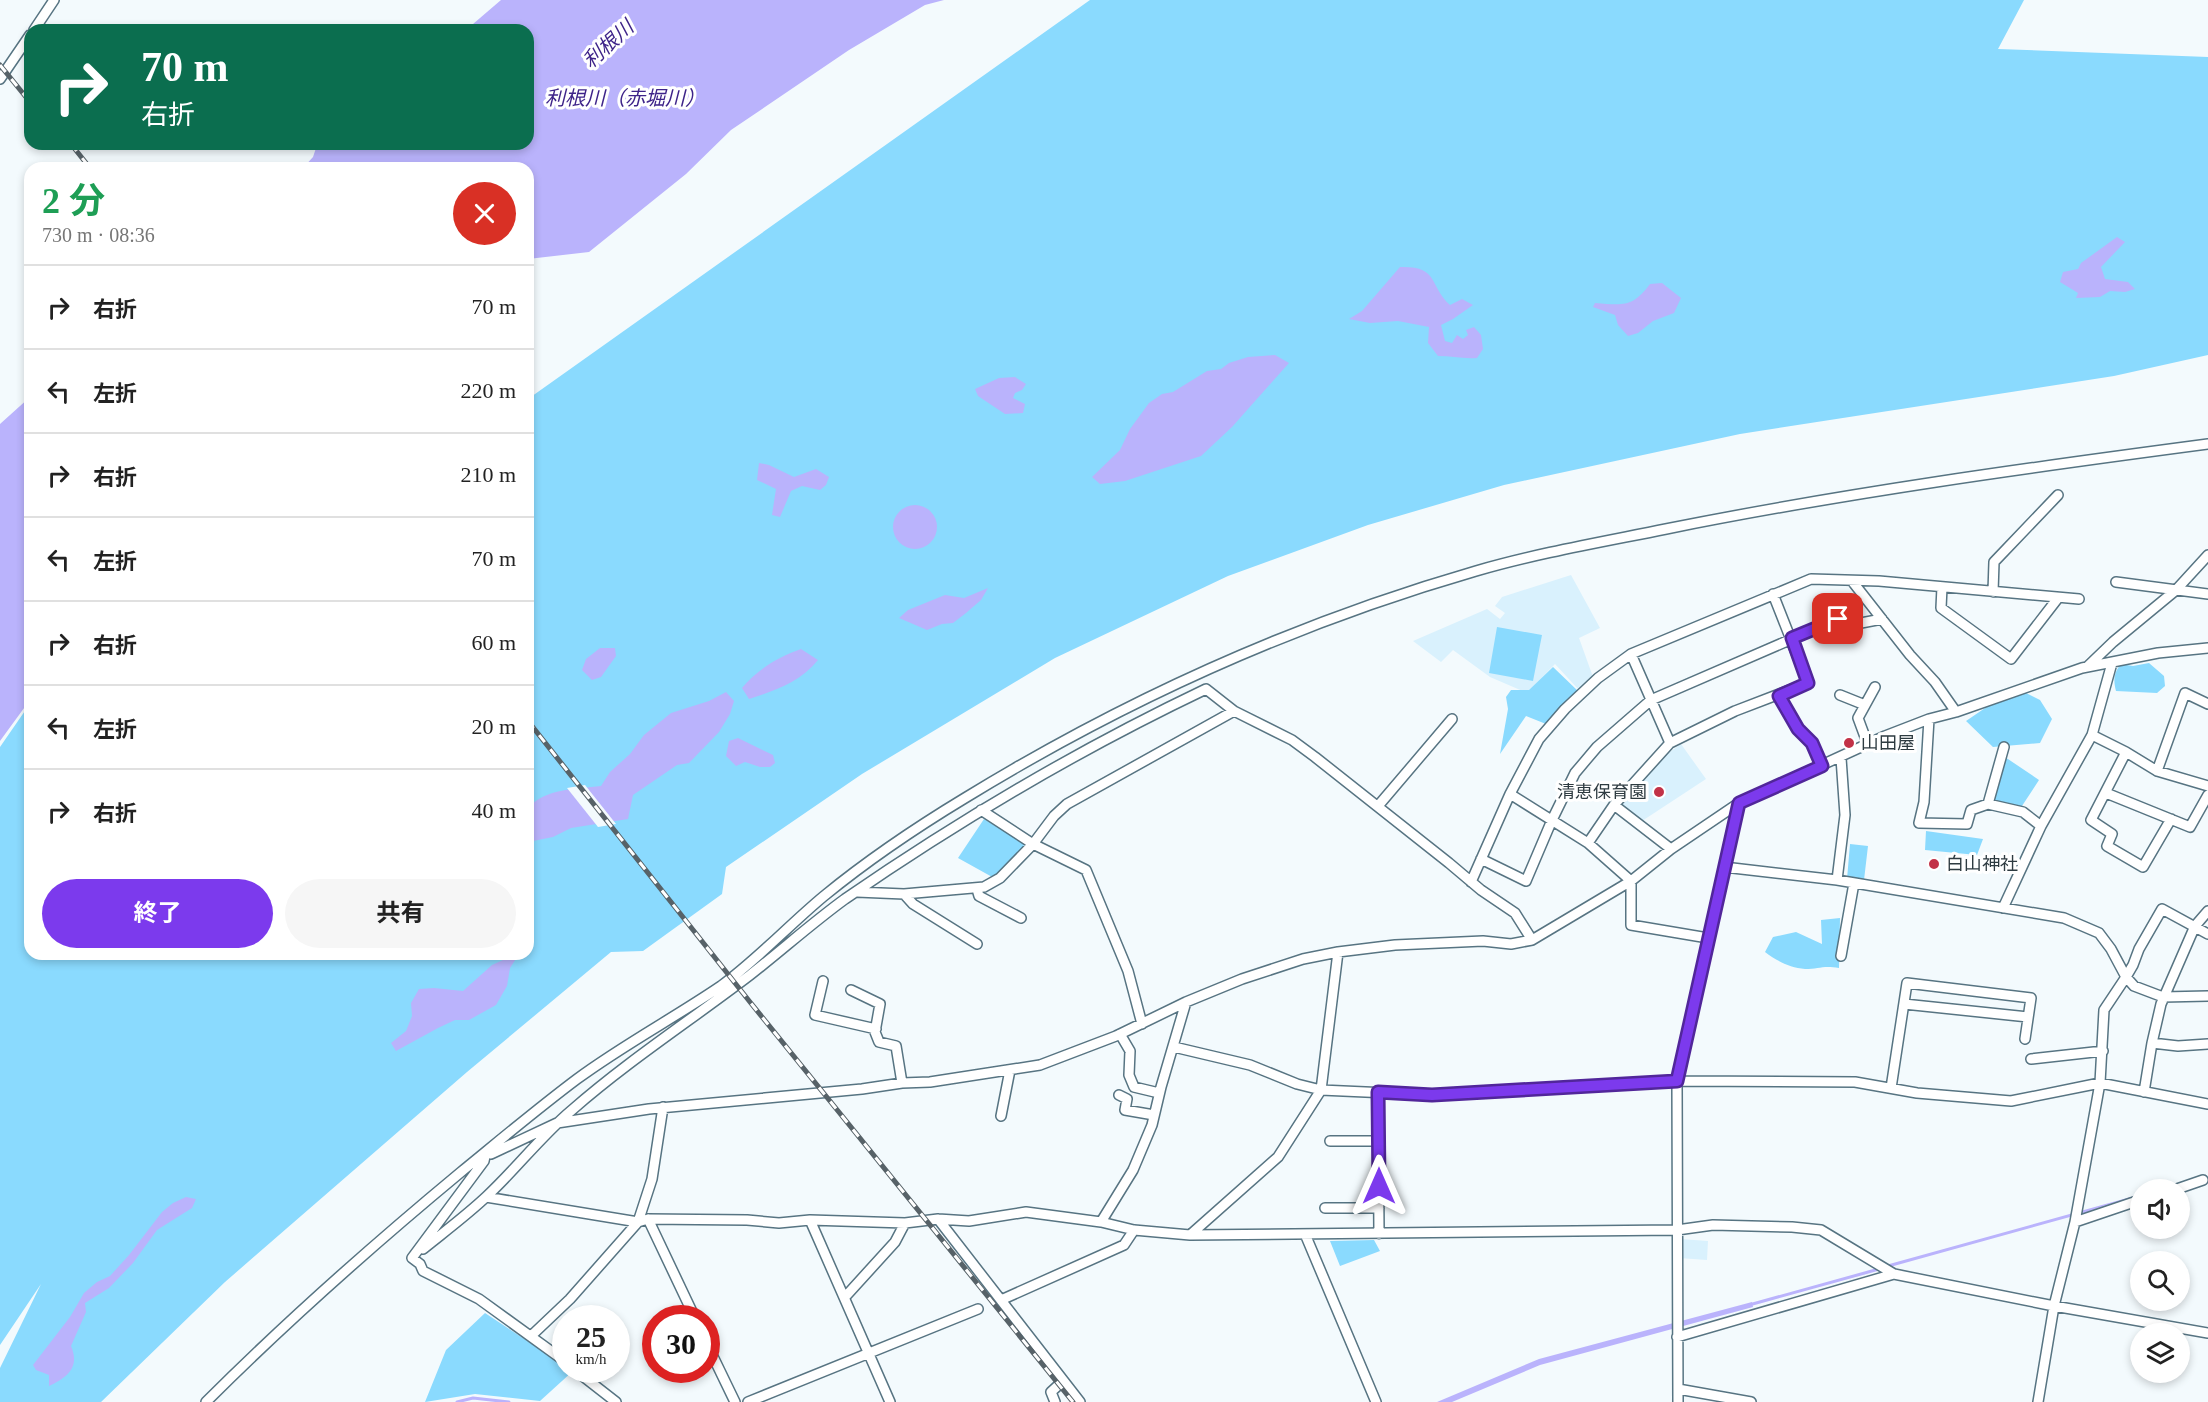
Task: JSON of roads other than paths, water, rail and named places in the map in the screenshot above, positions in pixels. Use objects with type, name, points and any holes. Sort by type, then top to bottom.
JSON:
[{"type":"street","points":[[38,24],[54,0]]},
{"type":"street","points":[[0,79],[24,44]]},
{"type":"street","points":[[206,1402],[284,1326],[392,1229],[486,1152],[577,1079],[744,968],[827,894],[965,798],[1101,720],[1197,672],[1253,648],[1423,587],[1505,563],[1566,549],[1816,500],[2208,444]]},
{"type":"street","points":[[1993,592],[1994,562],[2058,495]]},
{"type":"street","points":[[2087,668],[2113,642],[2176,590],[2208,555]]},
{"type":"street","points":[[1471,882],[1510,794],[1539,739],[1565,709],[1598,678],[1631,654],[1811,579],[1880,581],[2079,599]]},
{"type":"street","points":[[1852,581],[1935,682],[1956,712]]},
{"type":"street","points":[[2116,582],[2208,594]]},
{"type":"street","points":[[1942,587],[1941,608],[2011,659],[2058,598]]},
{"type":"street","points":[[1588,843],[1614,805],[1670,743],[1735,711],[1808,683],[1773,594]]},
{"type":"street","points":[[1481,859],[1526,881],[1551,820],[1575,773],[1597,747],[1651,700],[1838,619],[1860,623],[1882,619]]},
{"type":"street","points":[[486,1152],[491,1154],[557,1123],[663,1107],[930,1082],[1040,1065],[1120,1034],[1186,1002],[1271,969],[1338,952],[1395,945],[1483,941],[1511,944],[1532,940],[1631,881],[1671,849],[1739,803],[1868,745],[1929,719],[2087,668],[2158,653],[2208,648]]},
{"type":"street","points":[[1631,654],[1670,743]]},
{"type":"street","points":[[2003,908],[2041,826],[2092,735],[2112,663]]},
{"type":"street","points":[[1868,745],[1858,718],[1875,687]]},
{"type":"street","points":[[412,1258],[486,1197],[557,1123],[627,1065],[751,974],[803,930],[981,810],[1108,737],[1206,689],[1234,711],[1292,740],[1471,882],[1515,913],[1532,940]]},
{"type":"street","points":[[2157,771],[2185,693],[2208,704]]},
{"type":"street","points":[[1840,695],[1865,705]]},
{"type":"street","points":[[1779,696],[1798,729],[1812,743],[1822,766]]},
{"type":"street","points":[[857,892],[904,894],[977,889],[991,885],[1033,844],[1054,816],[1067,804],[1234,711]]},
{"type":"street","points":[[1377,806],[1452,719]]},
{"type":"street","points":[[1929,719],[1924,802],[1919,823],[1967,824],[1971,810],[1988,804],[2023,812],[2041,826]]},
{"type":"street","points":[[2092,735],[2157,771],[2208,786]]},
{"type":"street","points":[[1988,804],[2004,747]]},
{"type":"street","points":[[2126,752],[2091,820],[2112,834],[2107,846],[2143,867],[2171,819]]},
{"type":"street","points":[[1837,880],[1845,815],[1841,758]]},
{"type":"street","points":[[2106,793],[2190,827],[2208,795]]},
{"type":"street","points":[[1510,794],[1588,843],[1631,881],[1631,925],[1708,938]]},
{"type":"street","points":[[1678,1402],[1677,1081],[1739,803]]},
{"type":"street","points":[[1614,805],[1671,849]]},
{"type":"street","points":[[981,810],[1033,844],[1086,870],[1128,971],[1142,1024]]},
{"type":"street","points":[[1724,867],[1837,880],[2064,918],[2099,933],[2134,986],[2163,997],[2208,996]]},
{"type":"street","points":[[1841,956],[1854,883]]},
{"type":"street","points":[[977,889],[980,896],[1021,918]]},
{"type":"street","points":[[904,894],[913,904],[977,944]]},
{"type":"street","points":[[2038,1402],[2054,1306],[2075,1222],[2100,1083],[2104,1010],[2127,977],[2139,949],[2162,909],[2208,934]]},
{"type":"street","points":[[2144,1092],[2151,1043],[2163,997],[2195,926],[2208,911]]},
{"type":"street","points":[[1190,1235],[1278,1157],[1321,1090],[1338,952]]},
{"type":"street","points":[[823,981],[815,1015],[876,1029]]},
{"type":"street","points":[[1891,1088],[1907,983],[2031,998],[2025,1039]]},
{"type":"street","points":[[851,990],[880,1004],[876,1029],[879,1042],[896,1046],[902,1083]]},
{"type":"street","points":[[1101,1222],[1133,1170],[1152,1125],[1186,1002]]},
{"type":"street","points":[[1904,1004],[2028,1017]]},
{"type":"street","points":[[1120,1034],[1130,1051],[1129,1075],[1134,1087],[1159,1093]]},
{"type":"street","points":[[2151,1043],[2178,1046],[2208,1044]]},
{"type":"street","points":[[1174,1047],[1250,1065],[1298,1084],[1321,1090],[1432,1095],[1677,1081],[1855,1082],[1917,1093],[2011,1101],[2100,1083],[2208,1104]]},
{"type":"street","points":[[2031,1059],[2103,1051]]},
{"type":"street","points":[[1001,1116],[1010,1070]]},
{"type":"street","points":[[1378,1092],[1379,1234]]},
{"type":"street","points":[[1119,1095],[1127,1099],[1125,1110],[1154,1115]]},
{"type":"street","points":[[531,1336],[570,1299],[643,1221],[663,1107]]},
{"type":"street","points":[[1330,1141],[1378,1141]]},
{"type":"street","points":[[412,1258],[484,1161],[486,1152]]},
{"type":"street","points":[[2190,1184],[2203,1180]]},
{"type":"street","points":[[486,1197],[643,1221],[747,1220],[779,1223],[810,1220],[905,1223],[938,1219],[969,1221],[1026,1212],[1101,1222],[1134,1230],[1190,1235],[1677,1230],[1713,1225],[1792,1227],[1821,1230],[1894,1274],[2054,1306],[2208,1333]]},
{"type":"street","points":[[2075,1222],[2130,1203]]},
{"type":"street","points":[[1325,1208],[1379,1208]]},
{"type":"street","points":[[938,1219],[1080,1402]]},
{"type":"street","points":[[810,1220],[890,1402]]},
{"type":"street","points":[[643,1221],[688,1305]]},
{"type":"street","points":[[845,1297],[896,1242],[905,1223]]},
{"type":"street","points":[[1001,1300],[1124,1245],[1134,1230]]},
{"type":"street","points":[[1305,1234],[1376,1402]]},
{"type":"street","points":[[412,1258],[420,1264],[423,1271],[478,1299],[552,1352]]},
{"type":"street","points":[[1677,1337],[1894,1274]]},
{"type":"street","points":[[748,1402],[978,1309]]},
{"type":"street","points":[[720,1371],[735,1402]]},
{"type":"street","points":[[1055,1402],[1051,1392],[1063,1381]]},
{"type":"street","points":[[592,1383],[616,1402]]},
{"type":"street","points":[[1677,1389],[1751,1402]]},
{"type":"water","name":"利根川（赤堀川）","points":[[501,0],[944,0],[925,5],[849,50],[731,130],[686,174],[589,252],[534,258],[534,162],[308,162],[315,150],[534,150],[534,24],[473,24]]},
{"type":"water","points":[[2117,237],[2125,242],[2101,267],[2105,279],[2128,282],[2135,289],[2125,292],[2110,291],[2100,297],[2076,298],[2078,293],[2060,282],[2063,272],[2078,269],[2081,263]]},
{"type":"water","points":[[1400,267],[1428,273],[1443,298],[1450,305],[1462,299],[1473,305],[1441,325],[1445,341],[1452,343],[1457,335],[1463,339],[1468,335],[1466,330],[1474,327],[1481,335],[1483,349],[1477,358],[1438,356],[1428,343],[1429,327],[1398,321],[1370,323],[1349,319],[1362,311]]},
{"type":"water","points":[[1662,283],[1681,298],[1674,313],[1653,321],[1638,333],[1628,336],[1618,325],[1615,315],[1593,307],[1595,303],[1620,304],[1632,301],[1650,284]]},
{"type":"water","points":[[1275,355],[1289,363],[1232,427],[1201,456],[1125,481],[1100,484],[1092,477],[1120,450],[1130,429],[1149,403],[1162,394],[1173,392],[1207,371],[1221,369],[1229,363],[1248,357]]},
{"type":"water","points":[[1015,377],[1026,384],[1022,390],[1015,393],[1013,398],[1025,404],[1023,413],[1005,414],[978,396],[975,389],[999,378]]},
{"type":"water","points":[[24,402],[24,708],[0,741],[0,424]]},
{"type":"water","points":[[759,463],[769,465],[794,477],[816,469],[829,477],[826,485],[820,490],[802,486],[791,491],[780,517],[772,515],[776,489],[757,480]]},
{"type":"water","points":[[915,505],[930,512],[937,527],[930,542],[915,549],[900,542],[893,527],[900,512]]},
{"type":"water","points":[[988,588],[981,600],[953,623],[942,624],[927,630],[899,618],[908,610],[945,595],[964,598]]},
{"type":"water","points":[[600,648],[615,648],[616,656],[601,677],[592,680],[582,670],[586,659]]},
{"type":"water","points":[[801,649],[818,660],[811,668],[786,685],[749,699],[742,688],[748,681],[769,664]]},
{"type":"water","points":[[726,692],[734,701],[730,714],[719,732],[689,763],[677,765],[633,795],[628,819],[571,828],[553,837],[534,841],[535,801],[552,793],[601,786],[610,772],[630,754],[644,735],[671,713],[709,701]]},
{"type":"water","points":[[738,738],[773,755],[775,763],[770,767],[760,767],[745,762],[736,766],[726,756],[729,741]]},
{"type":"water","points":[[503,960],[515,960],[510,968],[507,986],[496,1005],[469,1020],[455,1020],[396,1051],[391,1043],[406,1031],[412,1016],[411,1003],[419,989],[463,991],[492,965]]},
{"type":"water","points":[[186,1197],[196,1199],[192,1208],[157,1230],[133,1263],[109,1288],[85,1303],[86,1312],[71,1346],[73,1366],[67,1375],[49,1386],[49,1375],[36,1370],[33,1365],[70,1317],[84,1293],[97,1282],[110,1276],[162,1212],[173,1203]]},
{"type":"water","points":[[1752,1302],[1753,1307],[1540,1365],[1452,1402],[1437,1402],[1539,1359]]},
{"type":"waterway","points":[[1888,1266],[2130,1199]]},
{"type":"waterway","points":[[1749,1305],[1879,1269]]},
{"type":"waterway","points":[[457,1402],[473,1398],[509,1402]]},
{"type":"railway","points":[[0,65],[24,95]]},
{"type":"railway","points":[[76,150],[85,162]]},
{"type":"railway","points":[[534,729],[750,1002],[1073,1402]]},
{"type":"place","name":"山田屋","points":[[1849,743]]},
{"type":"place","name":"清恵保育園","points":[[1659,792]]},
{"type":"place","name":"白山神社","points":[[1934,864]]},
{"type":"water label","name":"利根川","points":[[608,44]]}]
